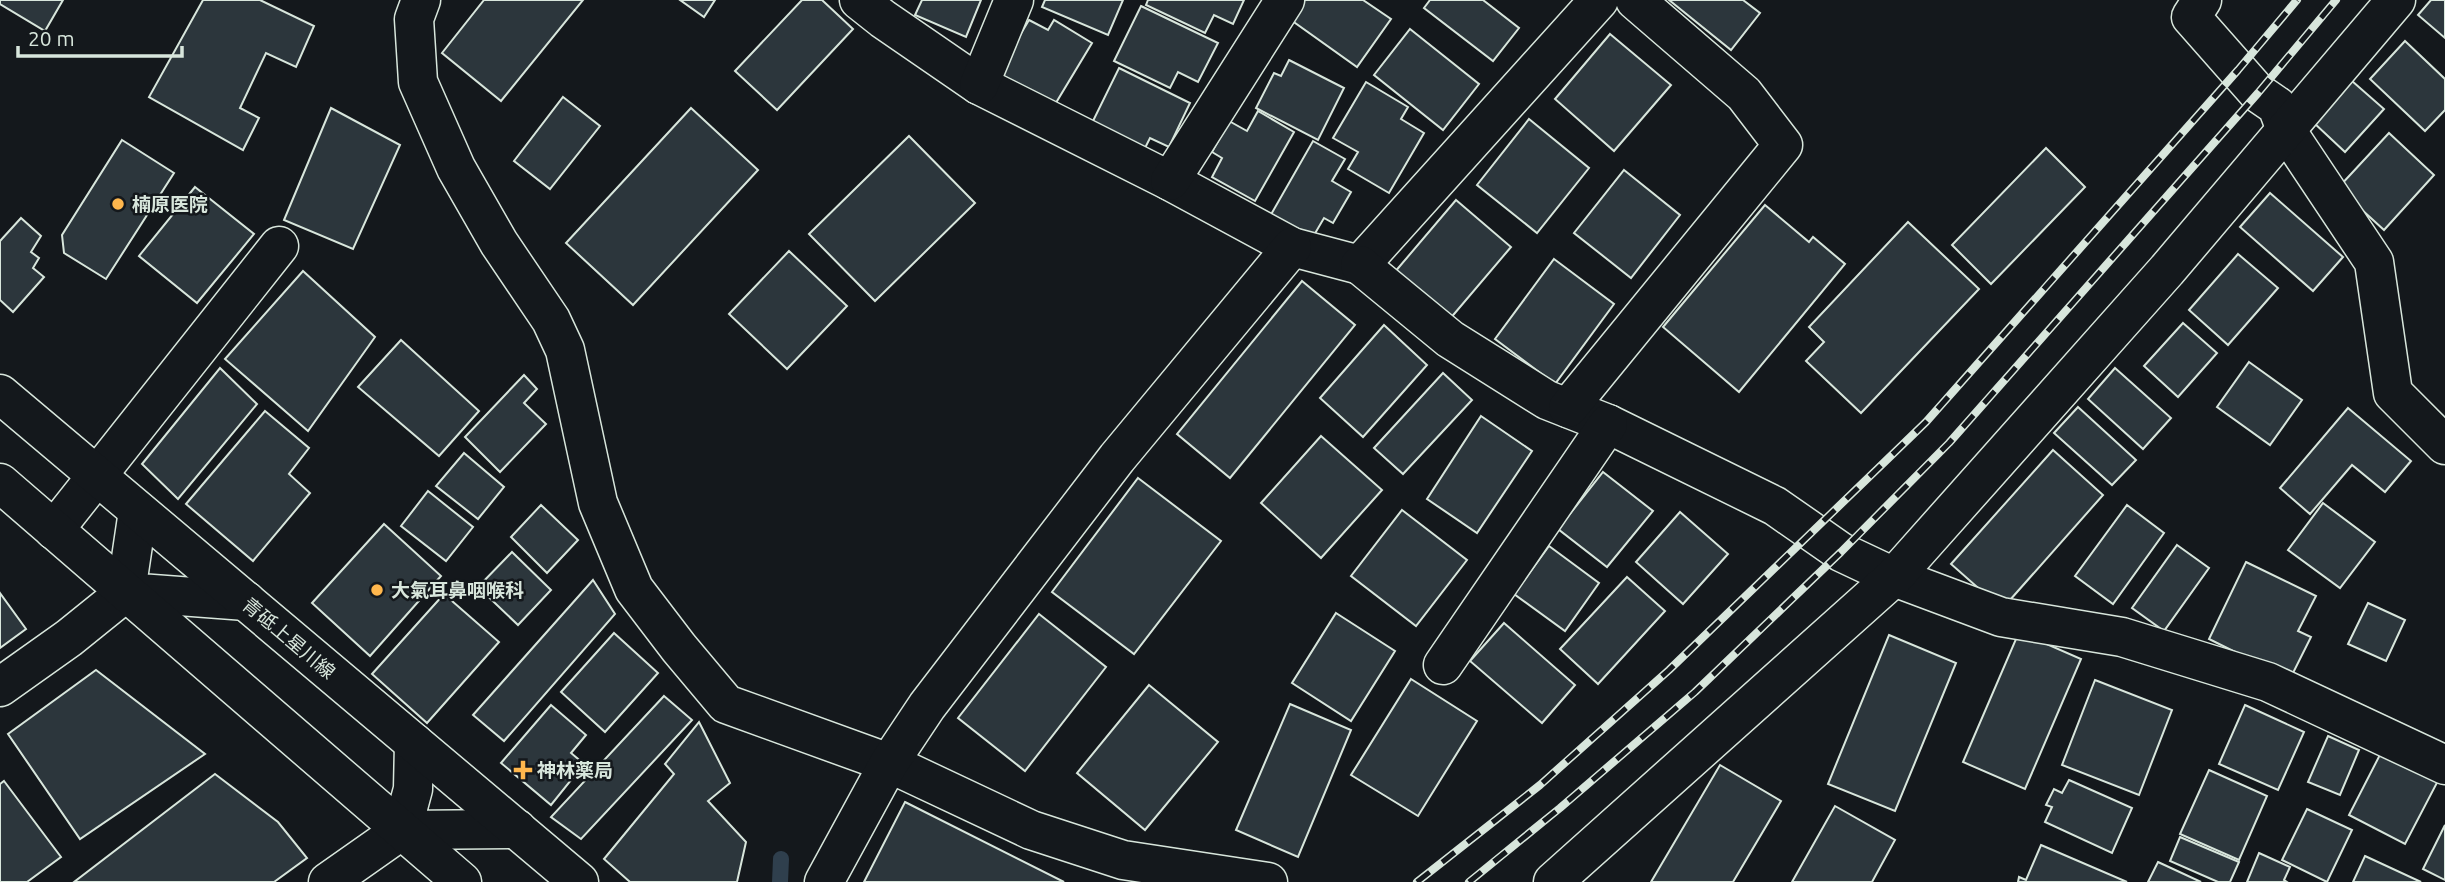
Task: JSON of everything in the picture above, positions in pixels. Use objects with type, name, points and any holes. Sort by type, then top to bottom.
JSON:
[{"type":"street","points":[[421,0],[414,19],[418,82],[456,168],[499,243],[551,320],[565,350],[598,503],[634,589],[726,704],[889,764],[1031,830],[1123,860],[1268,882]]},
{"type":"street","points":[[859,0],[979,85],[1170,181],[1292,247],[1360,265],[1450,339],[1547,400],[1608,424],[1775,506],[1841,552],[1894,577],[2001,617],[2122,637],[2268,682],[2445,765]]},
{"type":"street","points":[[979,85],[1014,0]]},
{"type":"street","points":[[1170,181],[1285,0]]},
{"type":"street","points":[[1360,265],[1599,0]]},
{"type":"street","points":[[1568,408],[1783,145],[1744,94],[1635,0]]},
{"type":"street","points":[[1562,880],[1894,577],[2167,270],[2396,0]]},
{"type":"street","points":[[2197,9],[2258,93],[2277,106],[2286,130],[2374,262],[2392,393],[2445,445]]},
{"type":"street","points":[[54,530],[279,246]]},
{"type":"street","points":[[824,882],[889,764],[927,706],[1117,458],[1292,247]]},
{"type":"street","name":"青砥上星川線","points":[[0,394],[579,882]]},
{"type":"street","points":[[1443,664],[1608,424]]},
{"type":"street","points":[[0,483],[462,882]]},
{"type":"street","points":[[0,687],[69,638],[126,592],[138,511]]},
{"type":"street","points":[[126,592],[246,601]]},
{"type":"street","points":[[402,830],[413,789],[414,743]]},
{"type":"street","points":[[328,882],[402,830],[517,829]]},
{"type":"building","points":[[0,0],[63,0],[45,31],[0,4]]},
{"type":"building","points":[[203,0],[260,0],[314,26],[296,67],[266,53],[240,108],[259,118],[243,150],[149,97]]},
{"type":"building","points":[[484,0],[583,0],[501,101],[442,53]]},
{"type":"building","points":[[680,0],[715,0],[704,17]]},
{"type":"building","points":[[802,0],[822,0],[853,29],[777,110],[735,71]]},
{"type":"building","points":[[922,0],[981,0],[966,37],[915,15]]},
{"type":"building","points":[[1045,0],[1123,0],[1108,35],[1042,7]]},
{"type":"building","points":[[1148,0],[1244,0],[1233,24],[1214,15],[1205,33],[1146,5]]},
{"type":"building","points":[[1305,0],[1363,0],[1391,19],[1357,67],[1291,20]]},
{"type":"building","points":[[1430,0],[1483,0],[1519,28],[1493,61],[1424,8]]},
{"type":"building","points":[[1669,0],[1743,0],[1760,13],[1731,50]]},
{"type":"building","points":[[2431,0],[2445,0],[2445,38],[2418,15]]},
{"type":"building","points":[[1141,6],[1218,43],[1198,82],[1178,72],[1170,88],[1114,61]]},
{"type":"building","points":[[1029,20],[1048,30],[1054,20],[1092,43],[1051,111],[995,77]]},
{"type":"building","points":[[1410,29],[1479,84],[1443,130],[1374,75]]},
{"type":"building","points":[[1610,34],[1671,85],[1614,151],[1555,99]]},
{"type":"building","points":[[2405,41],[2445,79],[2445,110],[2425,131],[2370,79]]},
{"type":"building","points":[[1289,60],[1344,88],[1318,140],[1256,108],[1274,73],[1281,76]]},
{"type":"building","points":[[1119,68],[1190,103],[1169,147],[1150,138],[1143,152],[1091,125]]},
{"type":"building","points":[[2352,81],[2384,109],[2345,152],[2314,123]]},
{"type":"building","points":[[1366,82],[1408,107],[1401,119],[1424,133],[1389,193],[1348,169],[1358,152],[1333,138]]},
{"type":"building","points":[[563,97],[600,126],[550,189],[514,161]]},
{"type":"building","points":[[331,108],[400,145],[353,249],[284,220]]},
{"type":"building","points":[[691,108],[758,170],[633,305],[566,243]]},
{"type":"building","points":[[1258,111],[1294,132],[1255,201],[1212,177],[1222,158],[1212,152],[1229,121],[1247,131]]},
{"type":"building","points":[[1529,119],[1589,168],[1537,233],[1477,185]]},
{"type":"building","points":[[2389,133],[2434,175],[2384,230],[2338,188]]},
{"type":"building","points":[[909,136],[975,203],[875,301],[809,234]]},
{"type":"building","name":"楠原医院","points":[[122,140],[174,173],[106,279],[64,253],[62,235]]},
{"type":"building","points":[[1313,141],[1345,159],[1332,181],[1351,192],[1333,223],[1324,218],[1310,242],[1269,218]]},
{"type":"building","points":[[2046,148],[2085,187],[1991,284],[1952,245]]},
{"type":"building","points":[[1624,170],[1680,215],[1631,278],[1574,233]]},
{"type":"building","points":[[195,187],[254,234],[197,303],[139,256]]},
{"type":"building","points":[[2270,193],[2343,257],[2313,291],[2240,227]]},
{"type":"building","points":[[1456,200],[1511,247],[1449,320],[1394,273]]},
{"type":"building","points":[[1765,205],[1809,242],[1813,237],[1845,264],[1739,392],[1663,327]]},
{"type":"building","points":[[21,218],[41,236],[31,252],[39,258],[33,268],[44,277],[13,312],[0,300],[0,241]]},
{"type":"building","points":[[1908,222],[1979,289],[1861,413],[1806,361],[1824,342],[1809,327]]},
{"type":"building","points":[[789,251],[847,306],[787,369],[729,314]]},
{"type":"building","points":[[2238,254],[2278,288],[2228,345],[2189,310]]},
{"type":"building","points":[[1554,259],[1614,304],[1555,384],[1495,339]]},
{"type":"building","points":[[303,271],[375,337],[308,431],[225,359]]},
{"type":"building","points":[[1302,281],[1355,325],[1230,478],[1177,434]]},
{"type":"building","points":[[2183,323],[2217,353],[2178,397],[2144,366]]},
{"type":"building","points":[[1384,325],[1427,365],[1363,437],[1320,398]]},
{"type":"building","points":[[401,340],[479,411],[439,456],[358,387]]},
{"type":"building","points":[[2249,362],[2302,400],[2270,445],[2217,407]]},
{"type":"building","points":[[220,368],[257,404],[178,499],[142,464]]},
{"type":"building","points":[[2115,368],[2171,418],[2143,449],[2088,399]]},
{"type":"building","points":[[1443,373],[1472,400],[1403,474],[1374,448]]},
{"type":"building","points":[[524,375],[537,389],[524,403],[546,424],[500,472],[465,437]]},
{"type":"building","points":[[2078,407],[2136,460],[2112,485],[2054,433]]},
{"type":"building","points":[[2348,408],[2411,461],[2385,492],[2352,465],[2310,514],[2280,488]]},
{"type":"building","points":[[265,411],[309,448],[289,474],[310,493],[253,561],[186,504]]},
{"type":"building","points":[[1481,416],[1532,451],[1477,533],[1427,499]]},
{"type":"building","points":[[1321,436],[1382,490],[1321,558],[1261,503]]},
{"type":"building","points":[[2053,450],[2103,495],[2002,609],[1951,564]]},
{"type":"building","points":[[464,453],[504,487],[478,519],[436,486]]},
{"type":"building","points":[[1603,472],[1653,511],[1607,567],[1558,529]]},
{"type":"building","points":[[1138,478],[1221,541],[1134,654],[1052,592]]},
{"type":"building","points":[[428,491],[473,527],[446,561],[401,526]]},
{"type":"building","points":[[2323,503],[2375,542],[2340,588],[2288,550]]},
{"type":"building","points":[[541,505],[578,540],[547,573],[511,537]]},
{"type":"building","points":[[2127,505],[2164,533],[2113,604],[2075,576]]},
{"type":"building","points":[[1402,510],[1467,560],[1416,626],[1351,576]]},
{"type":"building","points":[[1680,512],[1728,554],[1683,604],[1636,562]]},
{"type":"building","name":"大氣耳鼻咽喉科","points":[[384,524],[441,576],[370,656],[312,603]]},
{"type":"building","points":[[2177,545],[2209,568],[2164,631],[2132,608]]},
{"type":"building","points":[[1549,546],[1599,583],[1565,631],[1514,594]]},
{"type":"building","points":[[512,552],[551,590],[518,625],[478,587]]},
{"type":"building","points":[[2246,562],[2316,596],[2298,631],[2311,637],[2290,679],[2209,639]]},
{"type":"building","points":[[1627,577],[1665,611],[1598,684],[1560,649]]},
{"type":"building","points":[[593,580],[615,614],[504,741],[473,715]]},
{"type":"building","points":[[0,593],[26,629],[0,648]]},
{"type":"building","points":[[444,594],[499,642],[427,723],[372,674]]},
{"type":"building","points":[[2368,603],[2405,620],[2386,661],[2348,644]]},
{"type":"building","points":[[1336,613],[1395,651],[1351,721],[1292,683]]},
{"type":"building","points":[[1039,614],[1106,667],[1025,771],[958,718]]},
{"type":"building","points":[[1504,623],[1575,685],[1542,723],[1470,661]]},
{"type":"building","points":[[2019,632],[2081,659],[2025,789],[1963,762]]},
{"type":"building","points":[[614,633],[658,673],[605,732],[561,692]]},
{"type":"building","points":[[1889,635],[1956,663],[1895,811],[1828,784]]},
{"type":"building","points":[[96,670],[205,754],[80,839],[8,734]]},
{"type":"building","points":[[1411,679],[1477,721],[1418,816],[1351,775]]},
{"type":"building","points":[[2095,680],[2172,710],[2139,795],[2062,765]]},
{"type":"building","points":[[1149,685],[1218,742],[1145,830],[1077,773]]},
{"type":"building","points":[[664,696],[692,720],[581,839],[551,817]]},
{"type":"building","points":[[1290,704],[1351,730],[1298,857],[1236,830]]},
{"type":"building","points":[[551,705],[586,735],[571,753],[584,764],[551,805],[501,763]]},
{"type":"building","points":[[2245,705],[2304,732],[2278,790],[2219,764]]},
{"type":"building","points":[[699,722],[730,783],[708,801],[746,842],[737,882],[630,882],[604,859],[674,774],[665,764]]},
{"type":"building","points":[[2328,736],[2359,750],[2340,795],[2308,782]]},
{"type":"building","points":[[2385,745],[2441,775],[2405,844],[2349,815]]},
{"type":"building","points":[[1720,765],[1781,801],[1733,882],[1651,882]]},
{"type":"building","points":[[2209,770],[2267,796],[2239,860],[2180,834]]},
{"type":"building","points":[[215,774],[278,822],[307,858],[274,882],[74,882]]},
{"type":"building","points":[[2069,780],[2132,808],[2112,853],[2045,822],[2052,807],[2046,805],[2054,789],[2062,793]]},
{"type":"building","points":[[4,781],[61,857],[27,882],[0,882],[0,784]]},
{"type":"building","points":[[905,802],[1064,882],[864,882]]},
{"type":"building","points":[[1835,806],[1895,840],[1872,882],[1792,882]]},
{"type":"building","points":[[2307,809],[2352,830],[2327,882],[2282,860]]},
{"type":"building","points":[[2445,825],[2445,880],[2423,869]]},
{"type":"building","points":[[2180,837],[2239,862],[2230,882],[2218,882],[2170,861]]},
{"type":"building","points":[[2041,845],[2127,882],[2018,882],[2019,877],[2026,880]]},
{"type":"building","points":[[2259,853],[2290,867],[2284,880],[2287,882],[2247,882]]},
{"type":"building","points":[[2365,856],[2421,882],[2353,882]]},
{"type":"building","points":[[2158,862],[2201,882],[2148,882]]},
{"type":"waterway","points":[[780,882],[781,859]]},
{"type":"railway","points":[[1417,882],[1540,785],[1669,670],[1926,422],[2297,0]]},
{"type":"railway","points":[[1469,882],[1695,692],[1841,552],[1949,443],[2258,93],[2336,0]]},
{"type":"place","name":"楠原医院","points":[[118,204]]},
{"type":"place","name":"大氣耳鼻咽喉科","points":[[377,590]]},
{"type":"place","name":"神林薬局","points":[[523,770]]}]
